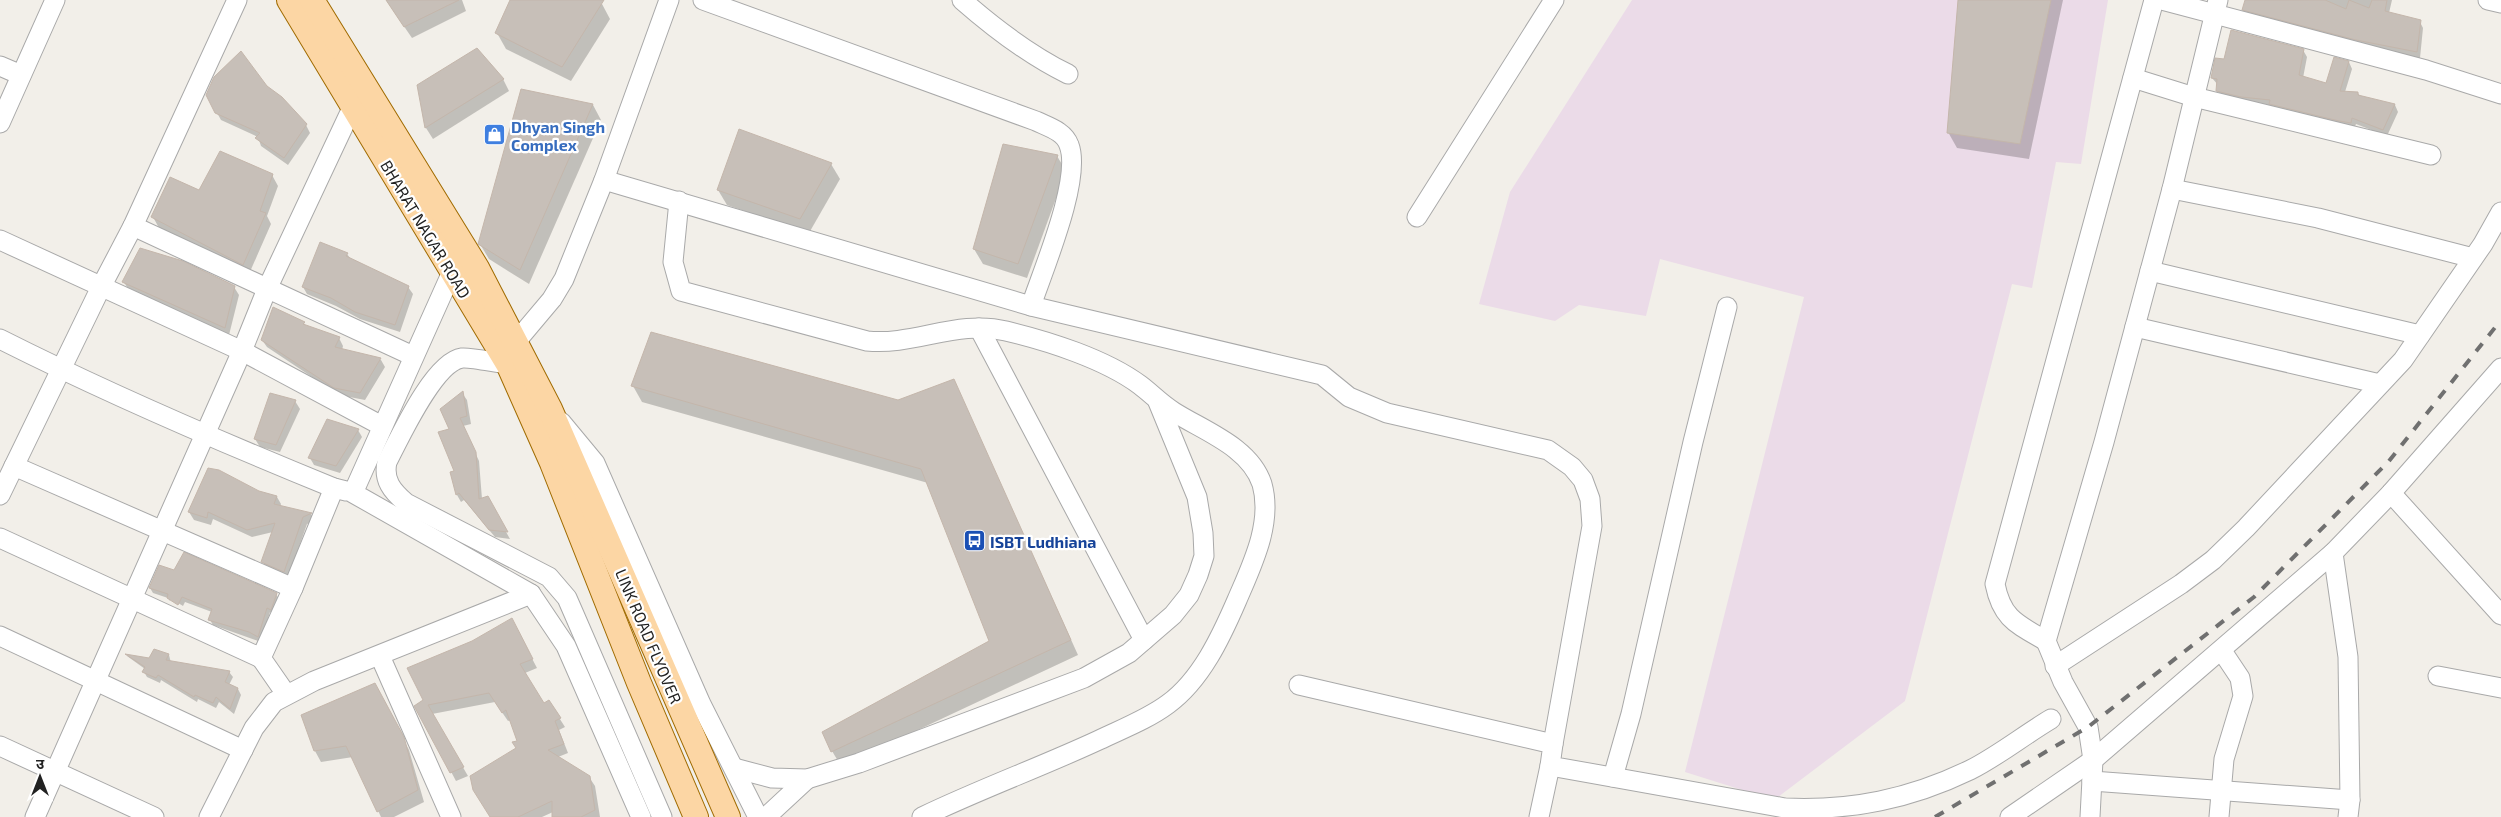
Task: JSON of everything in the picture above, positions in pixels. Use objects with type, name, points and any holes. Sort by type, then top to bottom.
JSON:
[{"type":"main road","name":"BHARAT NAGAR ROAD","points":[[289,0],[452,272],[550,409],[561,459]]},
{"type":"main road","name":"BHARAT NAGAR ROAD","points":[[312,0],[477,268],[511,354],[561,459]]},
{"type":"main road","name":"LINK ROAD FLYOVER","points":[[561,459],[639,683],[696,817]]},
{"type":"main road","name":"LINK ROAD FLYOVER","points":[[561,459],[728,817]]},
{"type":"street","points":[[0,122],[55,0]]},
{"type":"street","points":[[0,495],[101,287],[134,226],[237,0]]},
{"type":"street","points":[[662,817],[567,598],[557,586],[536,569],[406,503],[389,486],[386,476],[387,462],[439,373],[452,362],[462,358],[511,354],[552,299],[564,279],[604,180],[669,0]]},
{"type":"street","points":[[703,0],[1036,121],[1060,133],[1069,145],[1072,178],[1031,306]]},
{"type":"street","points":[[962,0],[1042,61],[1068,74]]},
{"type":"street","points":[[1417,217],[1554,0]]},
{"type":"street","points":[[2046,641],[2017,624],[2006,613],[1999,603],[1995,584],[2154,0]]},
{"type":"street","points":[[2162,0],[2216,7],[2501,94]]},
{"type":"street","points":[[2488,0],[2501,3]]},
{"type":"street","points":[[2090,817],[2093,760],[2088,727],[2055,666],[2046,641],[2104,442],[2135,327],[2172,189],[2216,7]]},
{"type":"street","points":[[0,66],[21,75]]},
{"type":"street","points":[[2133,78],[2194,97],[2431,155]]},
{"type":"street","points":[[35,817],[203,434],[242,351],[267,289],[353,106]]},
{"type":"street","points":[[604,180],[1031,306],[1322,375],[1349,397],[1387,413],[1548,450],[1572,467],[1583,480],[1590,499],[1592,526],[1550,766],[1539,817]]},
{"type":"street","points":[[2172,189],[2318,218],[2473,258]]},
{"type":"street","points":[[679,202],[672,262],[681,292],[867,341],[891,341],[960,328],[979,328],[1004,330],[1079,354],[1114,370],[1140,386],[1158,402],[1232,446],[1254,468],[1262,485],[1265,509],[1258,548],[1220,639],[1188,685],[1169,704],[1142,720],[1036,769],[978,790],[922,817]]},
{"type":"street","points":[[2055,666],[2181,584],[2213,560],[2403,360],[2473,258],[2501,212]]},
{"type":"street","points":[[134,226],[412,356]]},
{"type":"street","points":[[0,240],[242,351],[382,426]]},
{"type":"street","points":[[2150,271],[2420,335]]},
{"type":"street","points":[[353,493],[412,356],[452,272]]},
{"type":"street","points":[[1614,777],[1632,714],[1693,442],[1727,307]]},
{"type":"street","points":[[2135,327],[2380,384]]},
{"type":"street","points":[[979,328],[1144,640]]},
{"type":"street","points":[[0,339],[61,370],[203,434],[334,488],[353,493],[531,594],[566,646],[641,817]]},
{"type":"street","points":[[2010,817],[2093,760],[2222,651],[2333,553],[2498,378]]},
{"type":"street","points":[[734,768],[772,778],[807,779],[859,763],[1084,678],[1129,653],[1173,615],[1189,595],[1204,556],[1197,497],[1158,402]]},
{"type":"street","points":[[550,409],[596,463],[701,704],[758,817]]},
{"type":"street","points":[[14,466],[293,588]]},
{"type":"street","points":[[260,658],[293,588],[334,488]]},
{"type":"street","points":[[2390,493],[2501,615]]},
{"type":"street","points":[[0,538],[260,658],[286,694]]},
{"type":"street","points":[[2092,781],[2221,790],[2349,809],[2348,657],[2333,553]]},
{"type":"street","points":[[209,817],[254,728],[274,702],[286,694],[531,594]]},
{"type":"street","points":[[0,636],[243,750]]},
{"type":"street","points":[[2219,817],[2224,759],[2243,696],[2240,678],[2222,651]]},
{"type":"street","points":[[380,656],[451,817]]},
{"type":"street","points":[[2438,676],[2501,688]]},
{"type":"street","points":[[1299,685],[1553,744]]},
{"type":"street","points":[[1550,766],[1785,808],[1824,810],[1860,805],[1922,790],[1972,769],[2051,719]]},
{"type":"street","points":[[0,746],[154,817]]},
{"type":"street","points":[[766,817],[807,779]]},
{"type":"shaded area","points":[[1632,0],[2108,0],[2081,164],[2056,162],[2032,288],[2012,284],[1905,701],[1774,800],[1685,772],[1804,297],[1660,259],[1646,316],[1579,305],[1555,321],[1479,304],[1510,192]]},
{"type":"building","points":[[386,0],[459,0],[404,27]]},
{"type":"building","points":[[510,0],[604,0],[562,67],[495,33]]},
{"type":"building","points":[[1958,0],[2051,0],[2020,144],[1947,133]]},
{"type":"building","points":[[2245,0],[2325,0],[2346,9],[2349,0],[2369,8],[2372,0],[2387,0],[2385,11],[2421,20],[2417,52],[2356,40],[2242,10]]},
{"type":"building","points":[[2231,30],[2304,49],[2299,75],[2326,83],[2334,57],[2349,61],[2340,91],[2358,92],[2358,95],[2395,104],[2383,130],[2352,118],[2351,123],[2339,121],[2269,104],[2270,100],[2241,97],[2216,91],[2217,79],[2211,78],[2215,58],[2224,59]]},
{"type":"building","points":[[477,48],[504,79],[425,128],[417,85]]},
{"type":"building","points":[[241,51],[267,86],[282,97],[307,124],[284,158],[255,138],[260,133],[215,113],[206,95],[214,77]]},
{"type":"building","points":[[521,89],[593,104],[520,270],[478,244]]},
{"type":"building","points":[[739,129],[832,163],[800,219],[717,190]]},
{"type":"building","points":[[1003,144],[1058,155],[1018,264],[973,249]]},
{"type":"building","points":[[220,151],[273,174],[260,211],[266,213],[243,265],[151,217],[170,177],[199,190]]},
{"type":"building","points":[[320,242],[348,253],[346,256],[409,286],[395,325],[355,312],[331,298],[302,287]]},
{"type":"building","points":[[140,248],[183,261],[235,286],[225,328],[122,282]]},
{"type":"building","points":[[273,307],[305,322],[303,324],[340,337],[335,347],[381,358],[360,393],[334,388],[261,340]]},
{"type":"building","points":[[651,332],[898,400],[954,379],[1071,640],[831,752],[822,732],[989,641],[921,469],[631,386]]},
{"type":"building","points":[[463,391],[467,416],[460,418],[476,452],[479,499],[488,496],[508,532],[489,530],[459,493],[456,495],[450,472],[454,471],[438,432],[449,429],[440,409]]},
{"type":"building","points":[[270,393],[296,400],[276,445],[254,439]]},
{"type":"building","points":[[327,419],[359,429],[336,466],[308,458]]},
{"type":"building","points":[[208,468],[219,470],[259,491],[277,496],[274,504],[312,513],[303,517],[284,572],[261,562],[275,523],[247,530],[208,512],[207,518],[188,512]]},
{"type":"building","points":[[184,552],[277,593],[271,610],[267,608],[258,637],[249,632],[208,620],[212,609],[182,597],[178,605],[167,598],[168,594],[149,588],[159,565],[174,570]]},
{"type":"building","points":[[512,618],[533,659],[520,664],[544,703],[549,700],[561,718],[555,721],[564,744],[548,750],[590,776],[595,810],[581,817],[552,817],[552,801],[518,817],[490,817],[473,790],[470,776],[516,748],[512,742],[517,741],[506,710],[502,713],[489,693],[428,705],[464,767],[450,773],[414,706],[423,700],[407,668],[472,641]]},
{"type":"building","points":[[154,649],[169,654],[166,660],[230,671],[225,682],[238,688],[230,709],[216,697],[213,703],[195,695],[194,697],[158,675],[156,678],[142,672],[145,667],[125,654],[149,658]]},
{"type":"building","points":[[375,683],[404,737],[418,790],[377,812],[346,746],[314,751],[301,715]]},
{"type":"railway","points":[[1935,817],[2088,727],[2254,597],[2389,461],[2501,320]]},
{"type":"place","name":"Dhyan Singh Complex","points":[[495,135]]},
{"type":"place","name":"ISBT Ludhiana","points":[[974,541]]}]
